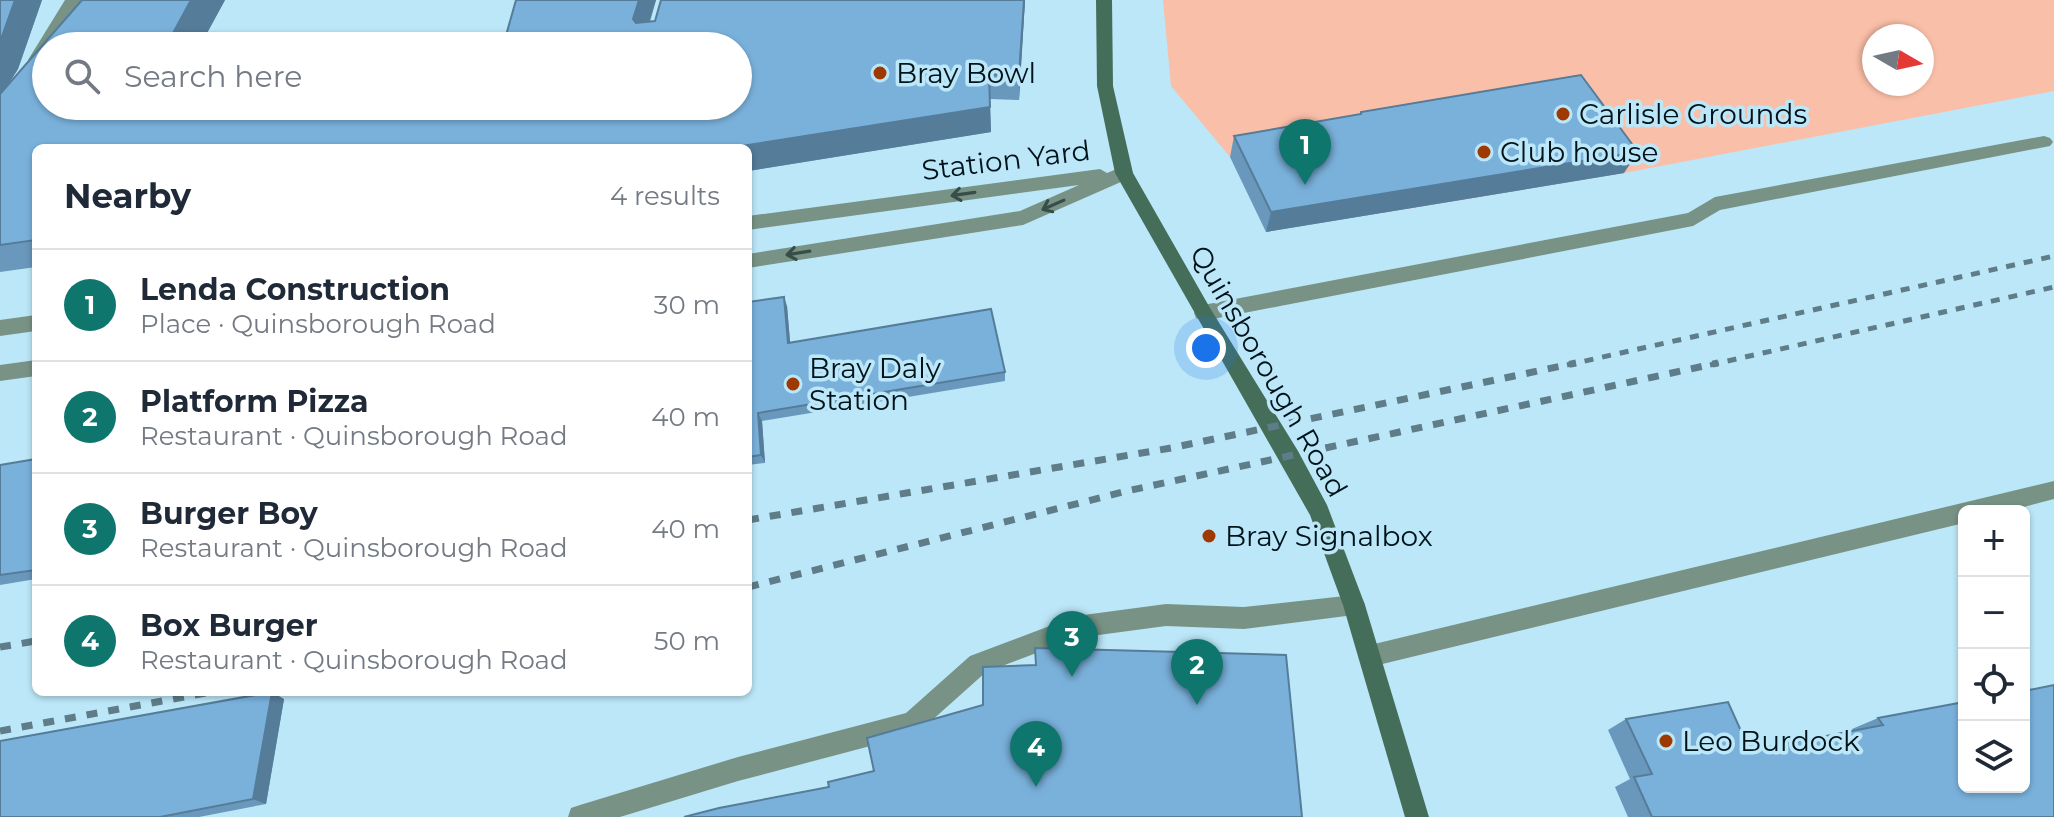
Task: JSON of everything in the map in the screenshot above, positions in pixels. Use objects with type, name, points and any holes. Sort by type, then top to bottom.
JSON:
[{"type":"street","name":"Quinsborough Road","points":[[1104,0],[1105,86],[1124,173],[1320,512],[1354,605],[1417,817]]},
{"type":"lane","points":[[53,32],[73,0]]},
{"type":"lane","points":[[24,78],[32,65]]},
{"type":"lane","points":[[1203,313],[1693,219],[1715,204],[2044,142]]},
{"type":"lane","name":"Station Yard","points":[[752,222],[1124,173]]},
{"type":"lane","name":"Station Yard","points":[[752,260],[1023,218],[1124,173]]},
{"type":"lane","points":[[0,328],[32,324]]},
{"type":"lane","points":[[0,373],[32,369]]},
{"type":"lane","points":[[1995,505],[2054,490]]},
{"type":"lane","points":[[1370,656],[1958,514]]},
{"type":"lane","points":[[580,817],[738,769],[912,723],[978,664],[1076,627],[1166,615],[1244,618],[1354,605]]},
{"type":"shaded area","name":"Carlisle Grounds","points":[[1163,0],[2054,0],[2054,91],[1624,173],[1383,213],[1342,138],[1230,157],[1171,86]]},
{"type":"building","points":[[0,0],[15,0],[0,42]]},
{"type":"building","points":[[82,0],[191,0],[174,32],[54,32]]},
{"type":"building","points":[[516,0],[639,0],[633,19],[636,23],[655,21],[661,0],[1024,0],[1019,75],[989,74],[990,107],[752,144],[32,144],[32,241],[0,245],[0,94],[32,57],[32,120],[752,120],[752,32],[507,32]]},
{"type":"building","points":[[1581,75],[1638,152],[1271,212],[1234,136],[1361,112]]},
{"type":"building","points":[[784,297],[788,343],[991,309],[1005,372],[758,413],[761,455],[752,456],[752,301]]},
{"type":"building","points":[[32,460],[32,571],[0,575],[0,465]]},
{"type":"building","points":[[1035,648],[1286,655],[1302,817],[684,817],[829,787],[828,782],[874,771],[867,738],[983,705],[983,667],[1036,665]]},
{"type":"building","points":[[2054,685],[2054,817],[1652,817],[1634,777],[1652,774],[1626,719],[1728,702],[1746,742],[1765,738],[1769,747],[1883,725],[1878,718],[1958,703],[1958,793],[2030,793],[2030,690]]},
{"type":"building","points":[[250,696],[271,696],[253,799],[160,817],[0,817],[0,741]]},
{"type":"railway","points":[[1575,363],[2054,256]]},
{"type":"railway","points":[[1710,365],[2054,287]]},
{"type":"railway","points":[[752,519],[1171,448],[1575,363]]},
{"type":"railway","points":[[1567,365],[1575,363]]},
{"type":"railway","points":[[752,586],[1127,491],[1718,363]]},
{"type":"railway","points":[[0,647],[32,642]]},
{"type":"railway","points":[[0,731],[189,696]]},
{"type":"place","name":"Bray Bowl","points":[[880,73]]},
{"type":"place","name":"Carlisle Grounds","points":[[1563,114]]},
{"type":"place","name":"Club house","points":[[1484,152]]},
{"type":"place","name":"Lenda Construction","points":[[1305,185]]},
{"type":"place","name":"Bray Daly Station","points":[[793,384]]},
{"type":"place","name":"Bray Signalbox","points":[[1209,536]]},
{"type":"place","name":"Burger Boy","points":[[1072,677]]},
{"type":"place","name":"Platform Pizza","points":[[1197,705]]},
{"type":"place","name":"Leo Burdock","points":[[1666,741]]},
{"type":"place","name":"Box Burger","points":[[1036,787]]}]
